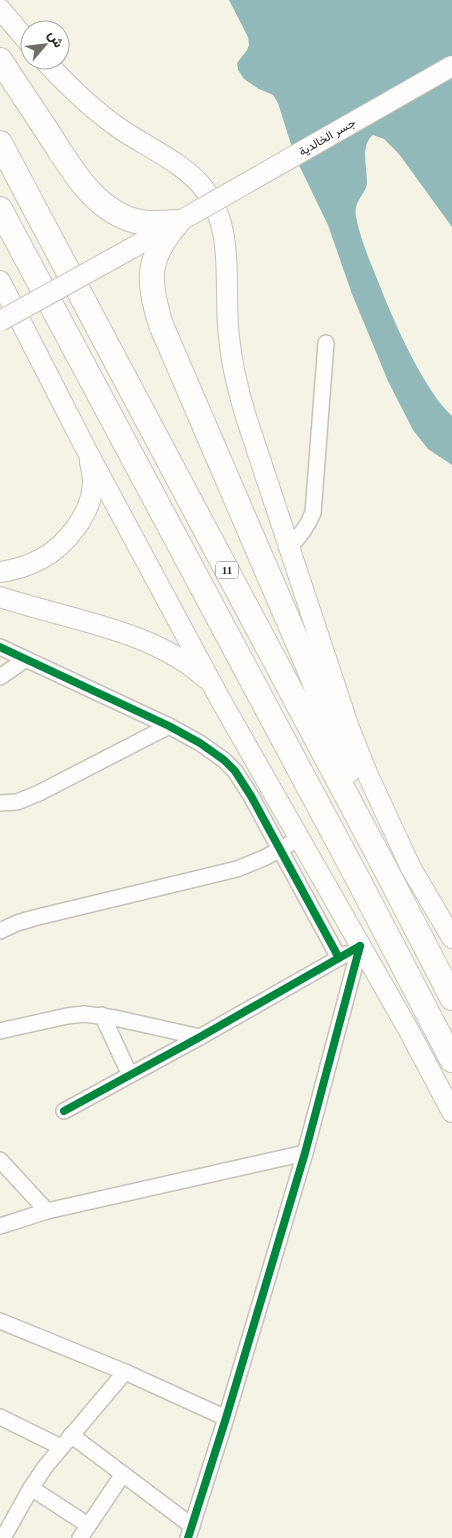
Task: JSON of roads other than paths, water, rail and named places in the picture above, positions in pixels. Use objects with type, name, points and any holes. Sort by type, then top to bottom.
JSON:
[{"type":"highway","points":[[0,60],[82,184],[102,204],[114,213],[130,220],[151,224],[178,222]]},
{"type":"highway","name":"11","points":[[0,144],[386,870],[452,998]]},
{"type":"highway","name":"11","points":[[0,209],[360,883],[452,1060]]},
{"type":"highway","points":[[178,222],[160,246],[154,262],[151,282],[154,302],[161,324],[310,671],[386,870],[360,883]]},
{"type":"main road","points":[[0,9],[20,32]]},
{"type":"main road","name":"جسر الخالدية","points":[[0,321],[452,66]]},
{"type":"main road","points":[[54,70],[95,110],[131,136],[185,170],[196,180],[214,203],[224,231],[228,328],[233,368],[240,399],[345,717],[367,773],[411,868],[452,938]]},
{"type":"main road","points":[[0,281],[89,455],[220,699],[408,1029],[452,1112]]},
{"type":"main road","points":[[0,572],[17,569],[41,559],[62,542],[79,522],[89,503],[93,482],[89,455]]},
{"type":"main road","points":[[0,597],[115,631],[155,646],[192,666],[206,680],[220,699]]},
{"type":"street","points":[[289,547],[304,532],[312,513],[326,343]]},
{"type":"street","points":[[0,647],[169,726],[213,751],[234,771],[251,796],[339,958]]},
{"type":"street","points":[[0,676],[26,660]]},
{"type":"street","points":[[0,802],[17,802],[39,793],[169,726]]},
{"type":"street","points":[[0,931],[34,918],[237,869],[251,864],[299,838]]},
{"type":"street","points":[[64,1111],[200,1037],[360,946]]},
{"type":"street","points":[[0,1417],[66,1441],[123,1474],[190,1532],[305,1153],[360,946]]},
{"type":"street","points":[[0,1031],[67,1016],[102,1015],[200,1037]]},
{"type":"street","points":[[102,1015],[130,1075]]},
{"type":"street","points":[[0,1226],[47,1211],[305,1153]]},
{"type":"street","points":[[0,1160],[47,1211]]},
{"type":"street","points":[[0,1322],[125,1372],[226,1418]]},
{"type":"street","points":[[3,1538],[31,1488],[66,1441],[125,1372]]},
{"type":"street","points":[[31,1488],[84,1532],[123,1474]]},
{"type":"water","points":[[229,0],[452,0],[452,227],[399,154],[384,139],[373,135],[369,139],[365,150],[367,182],[365,190],[356,206],[356,217],[365,248],[382,292],[411,355],[440,403],[452,416],[452,465],[428,449],[413,430],[388,381],[352,294],[328,225],[295,157],[278,103],[273,95],[259,89],[244,79],[238,70],[237,63],[249,45],[248,37]]}]
